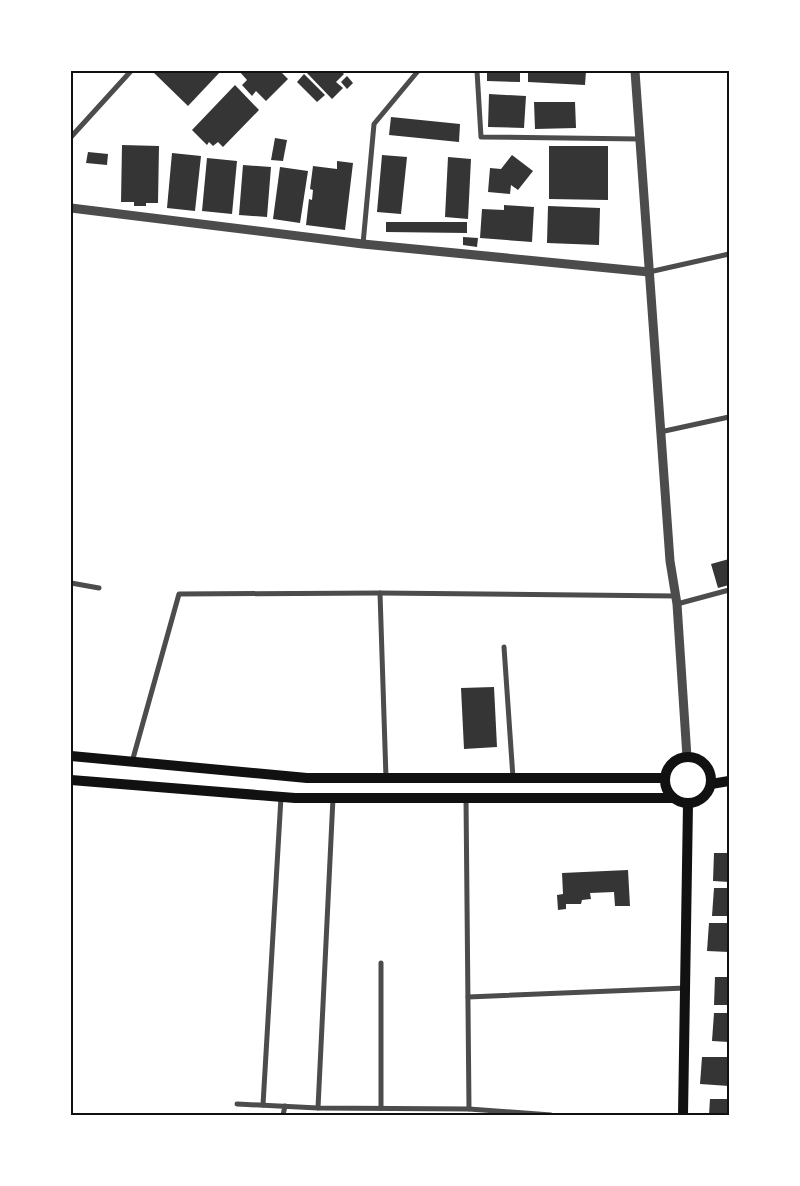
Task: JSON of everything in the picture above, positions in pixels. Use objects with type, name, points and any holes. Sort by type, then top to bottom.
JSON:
[{"type":"main road","points":[[71,756],[306,778],[665,778]]},
{"type":"main road","points":[[71,780],[281,797],[672,798],[688,804],[701,800],[708,793],[711,776],[708,768],[696,758],[687,757],[676,760],[667,770],[665,778],[666,789],[672,798]]},
{"type":"main road","points":[[711,784],[729,781]]},
{"type":"main road","points":[[683,1115],[688,804]]},
{"type":"street","points":[[71,137],[131,71]]},
{"type":"street","points":[[362,244],[374,124],[418,71]]},
{"type":"street","points":[[477,71],[481,137],[640,140]]},
{"type":"street","points":[[636,71],[660,432],[670,561],[676,600],[687,757]]},
{"type":"street","points":[[71,208],[362,244],[649,272],[729,254]]},
{"type":"street","points":[[660,432],[729,417]]},
{"type":"street","points":[[71,583],[99,588]]},
{"type":"street","points":[[132,762],[178,594],[380,593],[676,600],[729,590]]},
{"type":"street","points":[[380,593],[386,778]]},
{"type":"street","points":[[504,647],[513,778]]},
{"type":"street","points":[[264,1105],[281,797]]},
{"type":"street","points":[[318,1108],[333,798]]},
{"type":"street","points":[[466,798],[469,1109]]},
{"type":"street","points":[[381,963],[381,1108]]},
{"type":"street","points":[[468,997],[685,988]]},
{"type":"street","points":[[237,1104],[318,1108],[469,1109],[551,1115]]},
{"type":"street","points":[[283,1115],[285,1106]]},
{"type":"building","points":[[152,71],[221,71],[188,106]]},
{"type":"building","points":[[239,71],[280,71],[288,79],[266,101],[256,91],[252,96],[242,85],[247,80]]},
{"type":"building","points":[[305,71],[341,71],[344,74],[336,82],[343,88],[332,99]]},
{"type":"building","points":[[487,71],[520,71],[520,82],[487,81]]},
{"type":"building","points":[[528,71],[586,71],[585,85],[528,82]]},
{"type":"building","points":[[304,74],[325,95],[317,102],[297,82]]},
{"type":"building","points":[[347,76],[353,83],[347,89],[341,82]]},
{"type":"building","points":[[235,85],[259,110],[223,147],[218,142],[213,146],[209,142],[207,145],[192,130]]},
{"type":"building","points":[[489,94],[526,96],[524,128],[488,127]]},
{"type":"building","points":[[534,102],[575,102],[576,128],[535,129]]},
{"type":"building","points":[[391,117],[460,124],[459,142],[389,135]]},
{"type":"building","points":[[275,138],[287,140],[283,161],[271,160]]},
{"type":"building","points":[[122,145],[159,146],[158,203],[134,206],[134,202],[121,202]]},
{"type":"building","points":[[549,146],[608,146],[608,200],[549,199]]},
{"type":"building","points":[[88,152],[108,154],[107,165],[86,163]]},
{"type":"building","points":[[172,153],[201,156],[195,211],[167,208]]},
{"type":"building","points":[[382,155],[407,157],[401,214],[377,212]]},
{"type":"building","points":[[512,155],[533,171],[518,190],[511,185],[510,194],[488,192],[490,168],[501,169]]},
{"type":"building","points":[[448,157],[471,159],[468,219],[445,217]]},
{"type":"building","points":[[207,158],[237,161],[232,214],[202,211]]},
{"type":"building","points":[[337,161],[353,163],[345,230],[306,225],[309,199],[312,200],[313,190],[310,189],[313,166],[337,169]]},
{"type":"building","points":[[243,165],[271,167],[267,217],[239,215]]},
{"type":"building","points":[[280,167],[308,171],[300,223],[273,219]]},
{"type":"building","points":[[504,205],[534,207],[532,242],[480,238],[482,209],[504,210]]},
{"type":"building","points":[[548,206],[600,208],[599,245],[547,243]]},
{"type":"building","points":[[386,222],[467,222],[467,233],[386,232]]},
{"type":"building","points":[[463,237],[478,238],[477,247],[463,245]]},
{"type":"building","points":[[729,559],[729,585],[718,588],[711,564]]},
{"type":"building","points":[[494,687],[497,747],[464,749],[461,688]]},
{"type":"building","points":[[714,853],[729,853],[729,882],[713,881]]},
{"type":"building","points":[[628,870],[630,906],[615,906],[614,892],[590,893],[591,899],[582,900],[581,904],[566,904],[566,909],[558,910],[557,895],[563,894],[562,873]]},
{"type":"building","points":[[714,888],[729,888],[729,916],[712,916]]},
{"type":"building","points":[[709,923],[729,923],[729,952],[707,951]]},
{"type":"building","points":[[715,977],[729,977],[729,1005],[714,1005]]},
{"type":"building","points":[[714,1013],[729,1013],[729,1042],[712,1041]]},
{"type":"building","points":[[702,1057],[729,1057],[729,1086],[700,1084]]},
{"type":"building","points":[[710,1099],[729,1099],[729,1115],[709,1115]]}]
